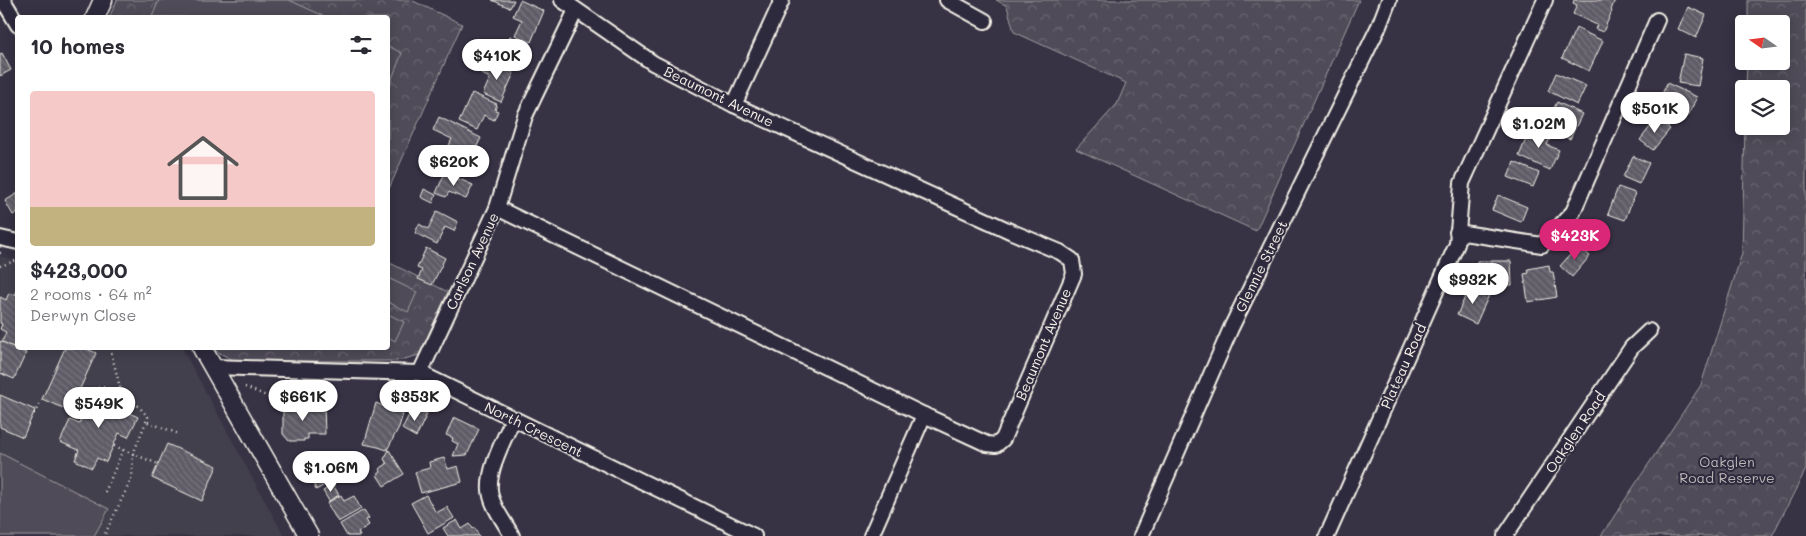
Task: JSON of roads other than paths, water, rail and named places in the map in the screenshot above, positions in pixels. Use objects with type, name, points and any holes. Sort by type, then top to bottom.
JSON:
[{"type":"street","points":[[3,0],[15,20]]},
{"type":"street","points":[[96,15],[103,0]]},
{"type":"street","name":"Beaumont Avenue","points":[[497,208],[987,444],[996,445],[1003,439],[1074,274],[1072,260],[1060,252],[734,105],[653,63],[562,0]]},
{"type":"street","points":[[734,105],[782,0]]},
{"type":"street","points":[[947,0],[985,21]]},
{"type":"street","name":"Glennie Street","points":[[1141,536],[1231,328],[1379,26],[1389,0]]},
{"type":"street","name":"Plateau Road","points":[[1327,536],[1457,244],[1462,183],[1545,0]]},
{"type":"street","name":"Carlson Avenue","points":[[420,373],[497,208],[525,116],[576,10]]},
{"type":"street","points":[[1457,232],[1542,245],[1573,212],[1657,20]]},
{"type":"street","points":[[0,238],[15,242]]},
{"type":"street","name":"Oakglen Road","points":[[1505,536],[1632,347],[1649,331]]},
{"type":"street","points":[[203,350],[309,536]]},
{"type":"street","name":"North Crescent","points":[[212,367],[420,373],[754,536]]},
{"type":"street","points":[[871,536],[924,415]]},
{"type":"street","points":[[512,536],[495,505],[490,490],[491,472],[513,418]]},
{"type":"park label","name":"Oakglen Road Reserve","points":[[1727,470]]}]
